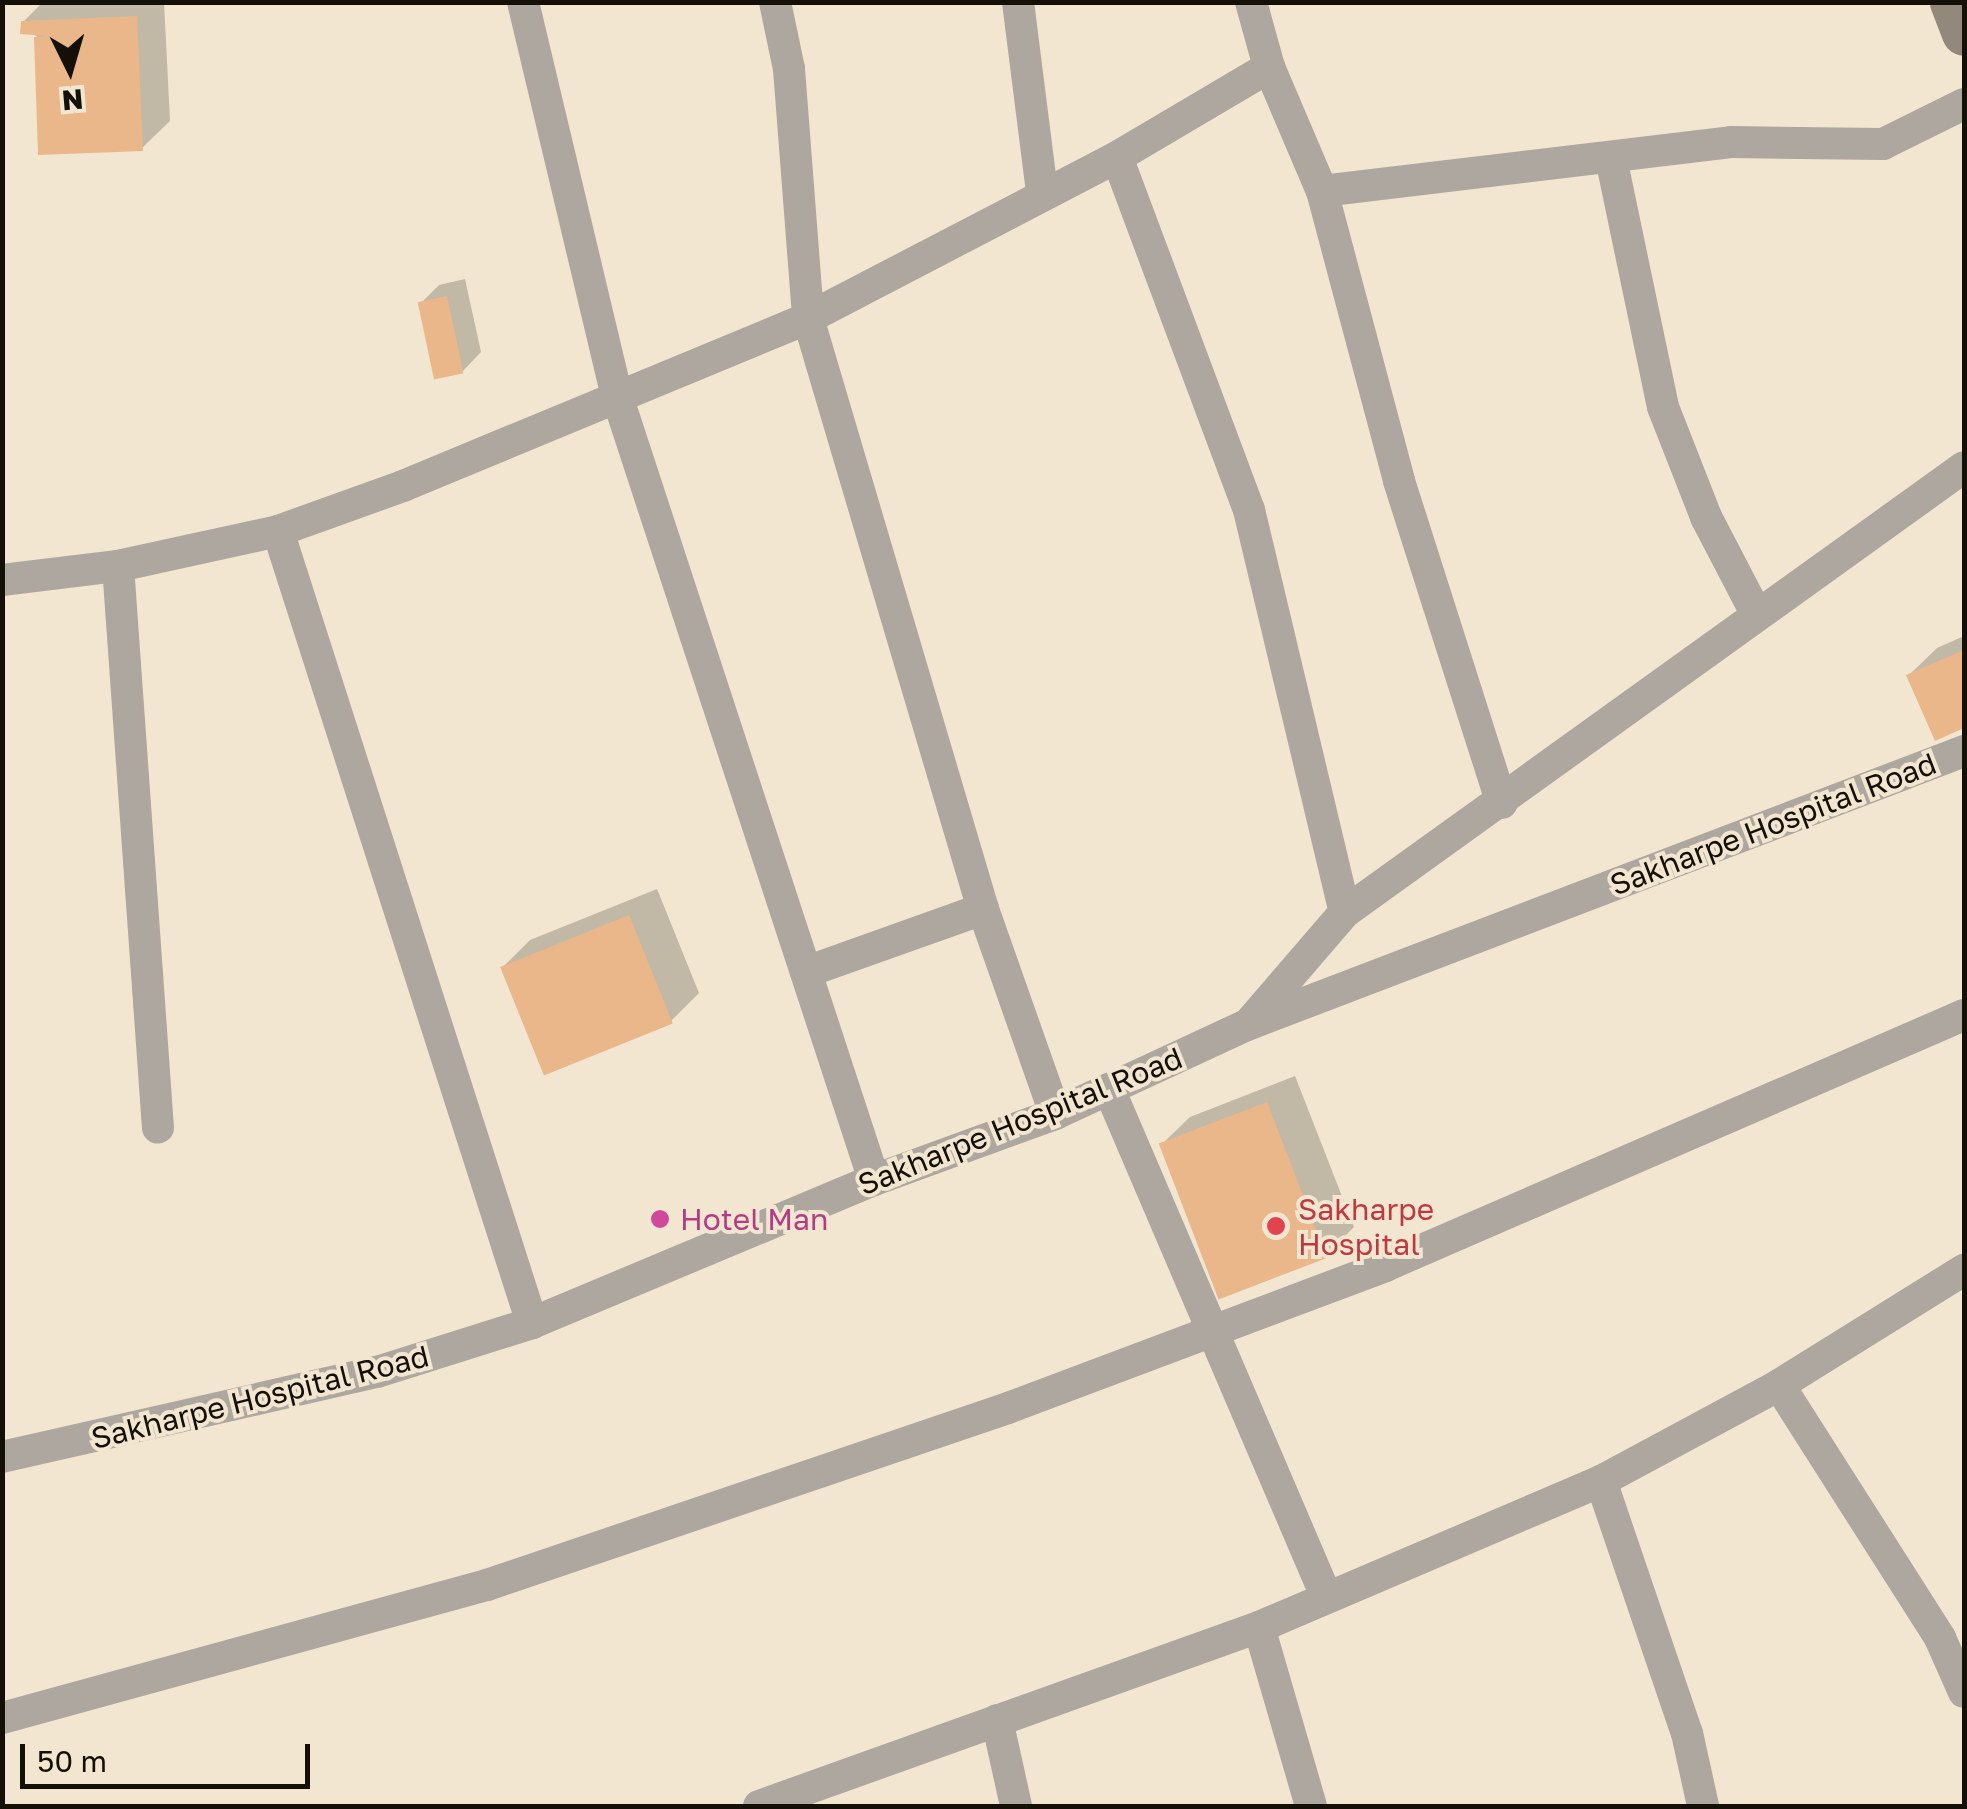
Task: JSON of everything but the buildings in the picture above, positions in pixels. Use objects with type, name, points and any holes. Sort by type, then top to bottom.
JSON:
[{"type":"main road","points":[[1952,2],[1964,33]]},
{"type":"street","points":[[524,2],[617,396],[874,1180]]},
{"type":"street","points":[[774,2],[790,68],[808,318],[983,910],[1055,1114]]},
{"type":"street","points":[[1018,2],[1042,193]]},
{"type":"street","points":[[1251,2],[1269,67],[1322,191],[1399,481],[1502,803]]},
{"type":"street","points":[[2,580],[118,566],[278,531],[617,396],[808,318],[1117,157],[1269,67]]},
{"type":"street","points":[[1322,191],[1730,142],[1883,144],[1964,104]]},
{"type":"street","points":[[1117,157],[1248,510],[1344,912]]},
{"type":"street","points":[[1611,158],[1662,406],[1706,517],[1756,613]]},
{"type":"street","points":[[1247,1025],[1344,912],[1502,803],[1756,613],[1964,468]]},
{"type":"street","points":[[278,531],[532,1323]]},
{"type":"street","points":[[118,566],[158,1128]]},
{"type":"street","name":"Sakharpe Hospital Road","points":[[2,1458],[377,1372],[532,1323],[874,1180],[1055,1114],[1247,1025],[1964,751]]},
{"type":"street","points":[[806,972],[983,910]]},
{"type":"street","points":[[2,1718],[487,1586],[1209,1332],[1438,1243],[1964,1016]]},
{"type":"street","points":[[1109,1089],[1209,1332],[1326,1596]]},
{"type":"street","points":[[759,1806],[1259,1627],[1601,1481],[1778,1385],[1964,1270]]},
{"type":"street","points":[[1778,1385],[1952,1631],[1964,1692]]},
{"type":"street","points":[[1601,1481],[1688,1733],[1703,1806]]},
{"type":"street","points":[[1259,1627],[1311,1806]]},
{"type":"street","points":[[997,1720],[1016,1806]]},
{"type":"place","name":"Hotel Man","points":[[660,1219]]},
{"type":"place","name":"Sakharpe Hospital","points":[[1276,1226]]}]
